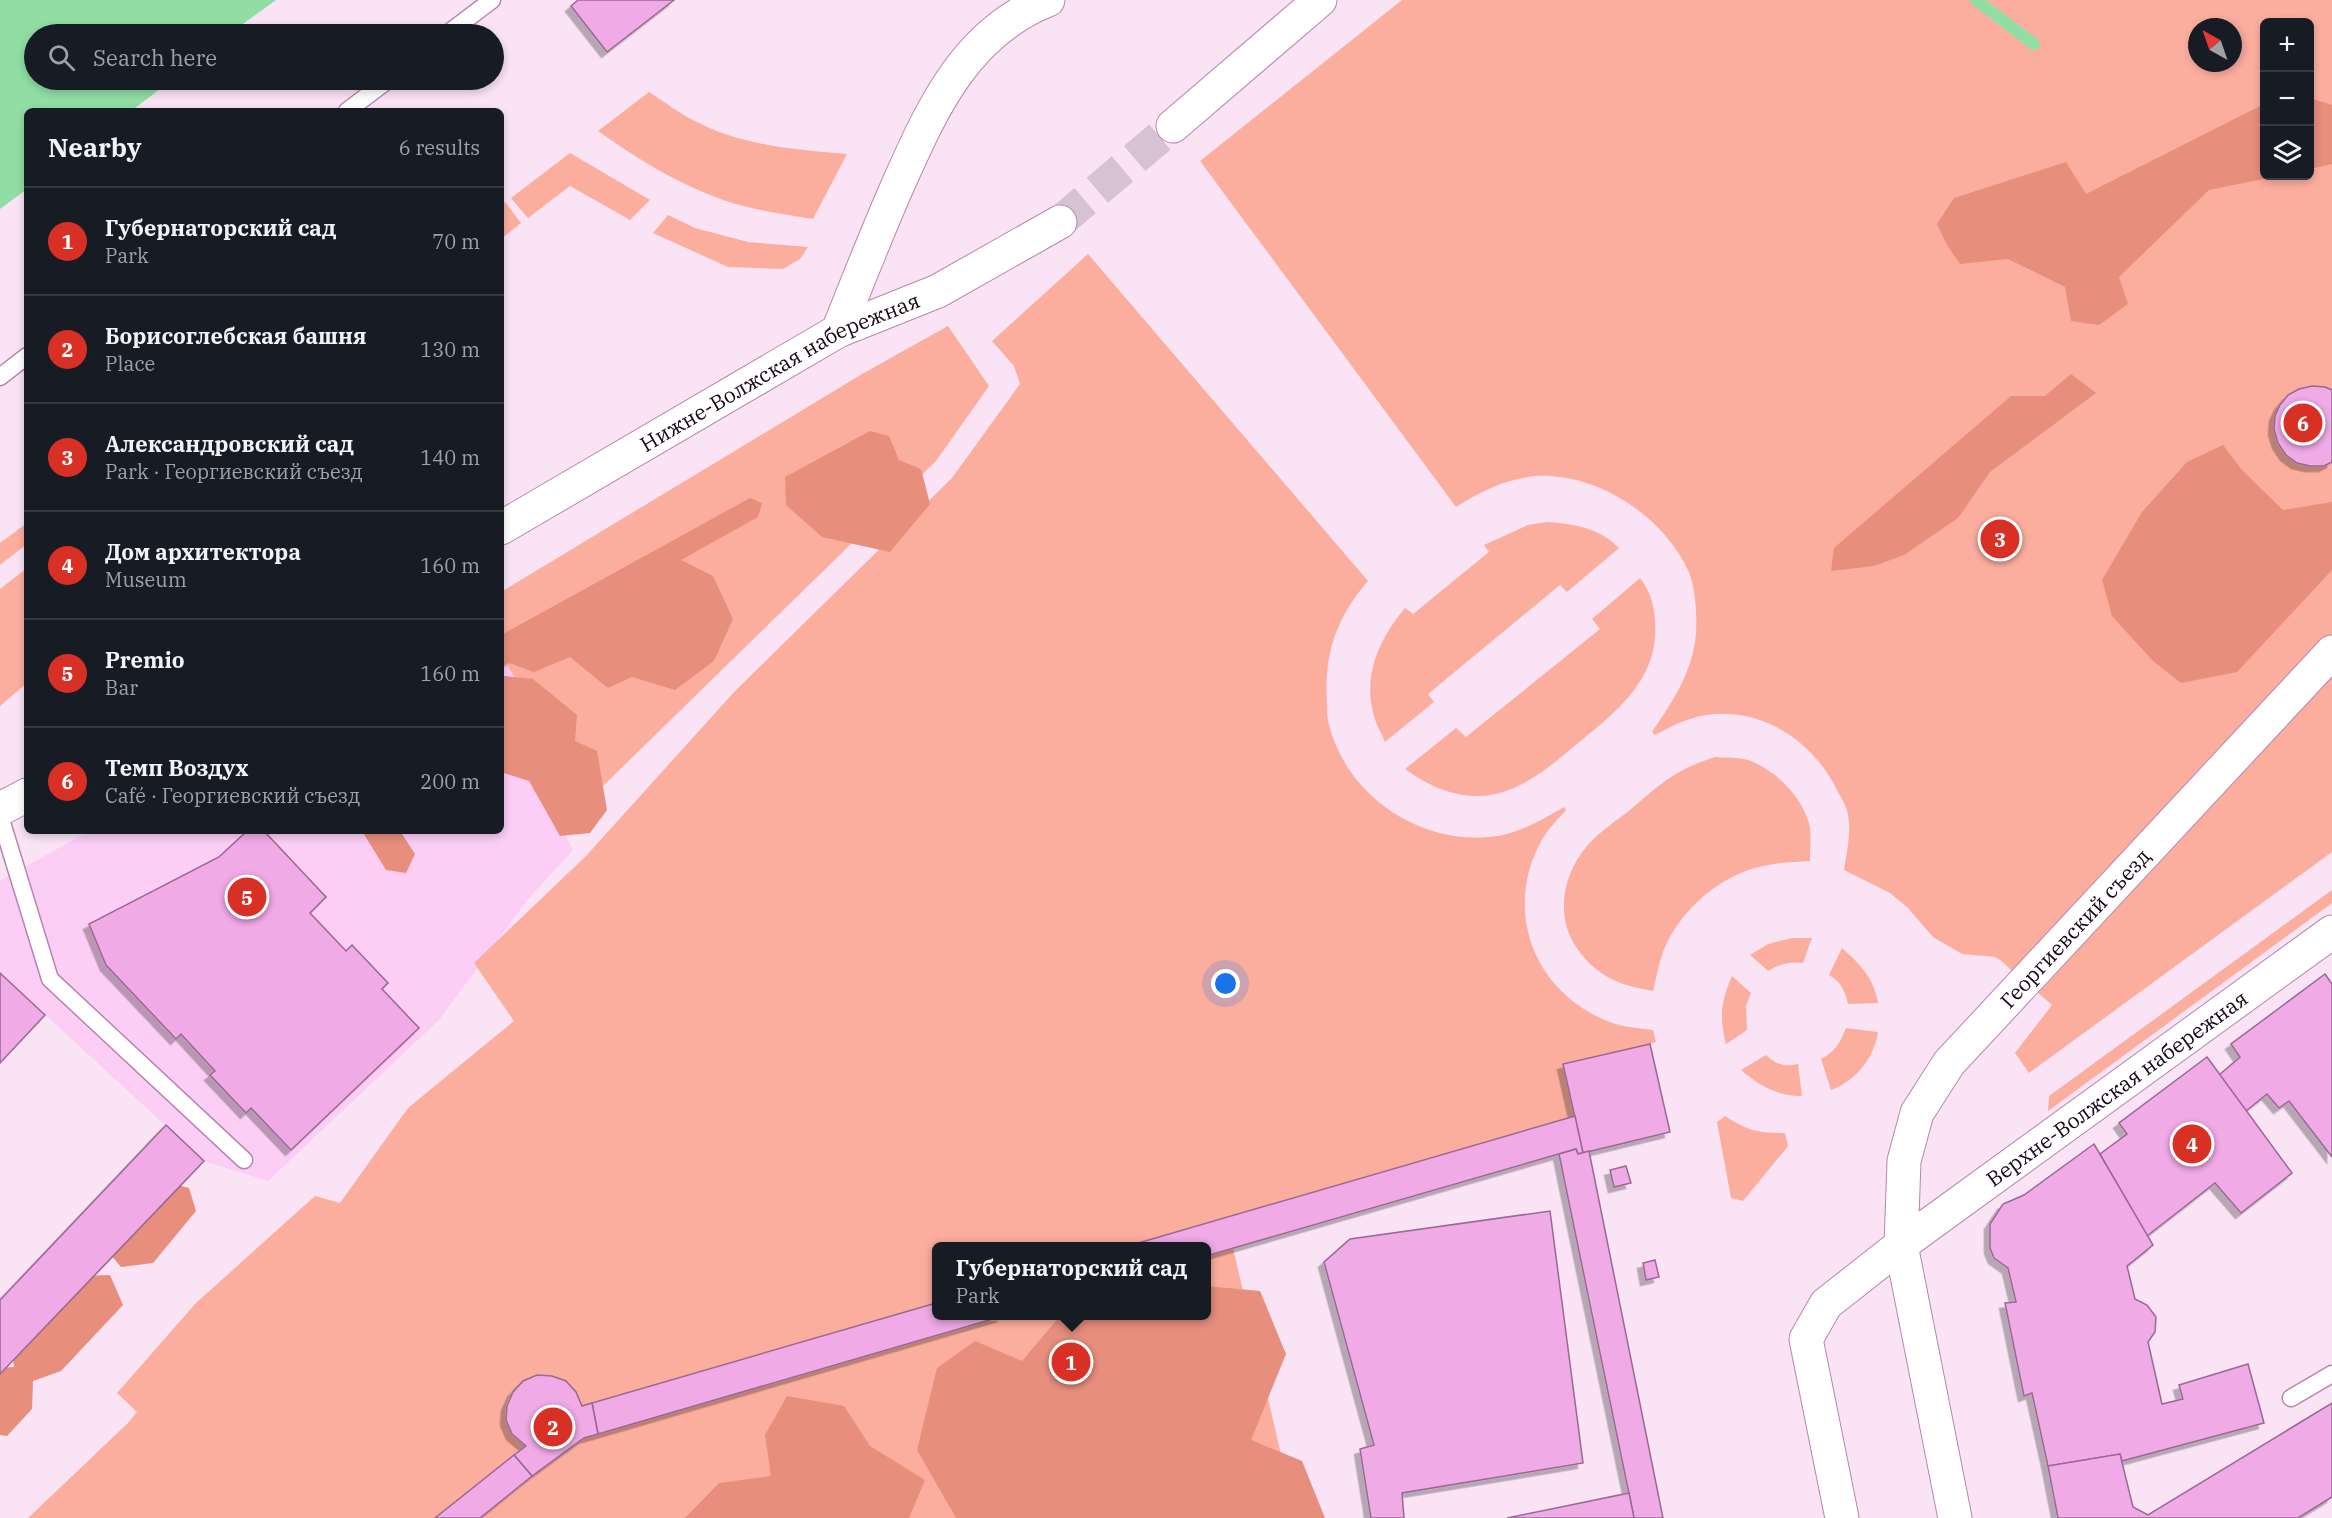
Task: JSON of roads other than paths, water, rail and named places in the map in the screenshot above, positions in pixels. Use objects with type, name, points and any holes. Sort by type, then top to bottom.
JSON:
[{"type":"street","points":[[838,331],[874,240],[928,116],[961,66],[995,30],[1048,0]]},
{"type":"street","points":[[1173,126],[1320,0]]},
{"type":"street","name":"Нижне-Волжская набережная","points":[[504,526],[838,331],[938,291],[1060,222]]},
{"type":"street","name":"Георгиевский съезд","points":[[1955,1518],[1901,1245],[1904,1161],[1917,1113],[1949,1064],[2332,652]]},
{"type":"street","points":[[0,809],[24,797]]},
{"type":"street","name":"Верхне-Волжская набережная","points":[[1842,1518],[1806,1339],[1826,1304],[1901,1245],[2330,936]]},
{"type":"lane","points":[[460,24],[492,0]]},
{"type":"lane","points":[[351,108],[375,90]]},
{"type":"lane","points":[[0,377],[24,358]]},
{"type":"lane","points":[[0,816],[50,979],[244,1160]]},
{"type":"lane","points":[[2291,1398],[2332,1374]]},
{"type":"waterway","points":[[1976,0],[2034,44]]},
{"type":"tunnel","points":[[1060,222],[1173,126]]},
{"type":"place","name":"Темп Воздух","points":[[2303,423]]},
{"type":"place","name":"Александровский сад","points":[[2000,539]]},
{"type":"place","name":"Premio","points":[[247,897]]},
{"type":"place","name":"Дом архитектора","points":[[2192,1144]]},
{"type":"place","name":"Губернаторский сад","points":[[1071,1362]]},
{"type":"place","name":"Борисоглебская башня","points":[[553,1427]]}]
